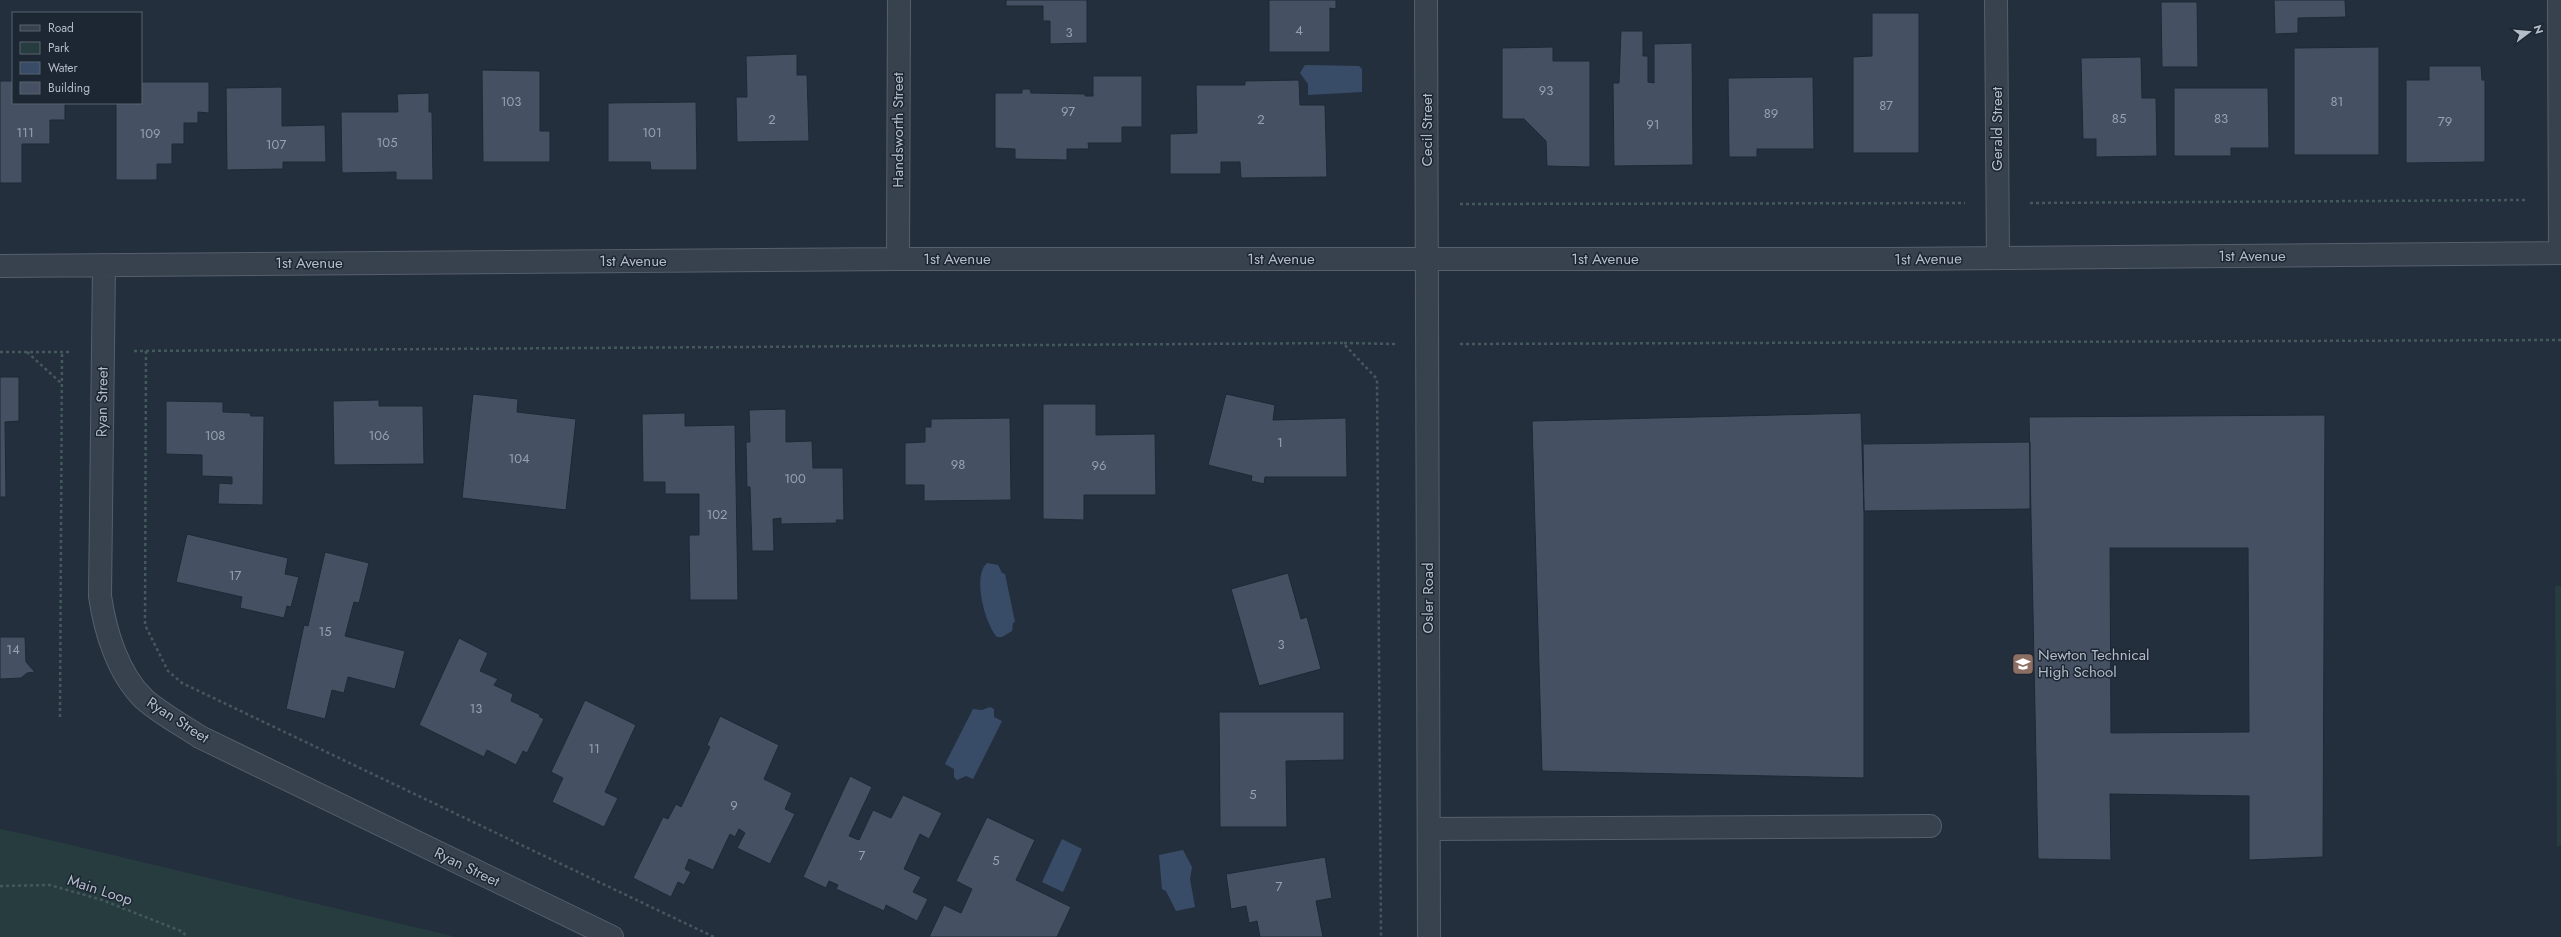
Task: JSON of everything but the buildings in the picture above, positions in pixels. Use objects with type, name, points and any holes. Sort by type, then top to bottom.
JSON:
[{"type":"street","name":"Handsworth Street","points":[[898,259],[899,0]]},
{"type":"street","name":"Cecil Street","points":[[1426,0],[1428,259]]},
{"type":"street","name":"Gerald Street","points":[[1996,0],[1998,258]]},
{"type":"street","points":[[2559,0],[2561,253]]},
{"type":"street","name":"1st Avenue","points":[[0,266],[898,259],[1998,258],[2561,253]]},
{"type":"street","name":"Osler Road","points":[[1428,259],[1429,937]]},
{"type":"street","name":"Ryan Street","points":[[104,265],[100,596],[102,614],[111,641],[121,664],[144,699],[200,737],[612,937]]},
{"type":"street","points":[[1429,829],[1930,826]]},
{"type":"path","points":[[0,352],[1343,343],[1428,344],[2561,340]]},
{"type":"path","points":[[1343,343],[1377,379],[1381,937]]},
{"type":"path","points":[[146,351],[145,625],[168,670],[182,683],[714,937]]},
{"type":"path","points":[[27,352],[62,384]]},
{"type":"path","points":[[60,717],[62,352]]},
{"type":"path","name":"Main Loop","points":[[0,886],[50,885],[102,900],[181,931],[188,937]]},
{"type":"green space","points":[[2555,586],[2561,586],[2561,846],[2557,846]]},
{"type":"green space","points":[[0,829],[29,835],[456,937],[0,937]]},
{"type":"water","points":[[1305,65],[1359,66],[1362,69],[1362,92],[1308,95],[1308,84],[1300,73]]},
{"type":"water","points":[[987,563],[998,565],[1002,573],[1005,574],[1015,622],[1013,623],[1012,631],[1002,637],[997,637],[988,622],[982,600],[980,589],[981,578],[983,569]]},
{"type":"water","points":[[990,707],[994,709],[994,717],[1002,721],[973,779],[966,776],[957,780],[954,777],[954,769],[945,764],[973,709],[982,710]]},
{"type":"water","points":[[1062,839],[1082,849],[1063,892],[1042,882]]},
{"type":"water","points":[[1183,850],[1192,867],[1190,879],[1195,907],[1176,911],[1166,891],[1162,889],[1159,855]]},
{"type":"place","name":"Newton Technical High School","points":[[2023,664]]}]
